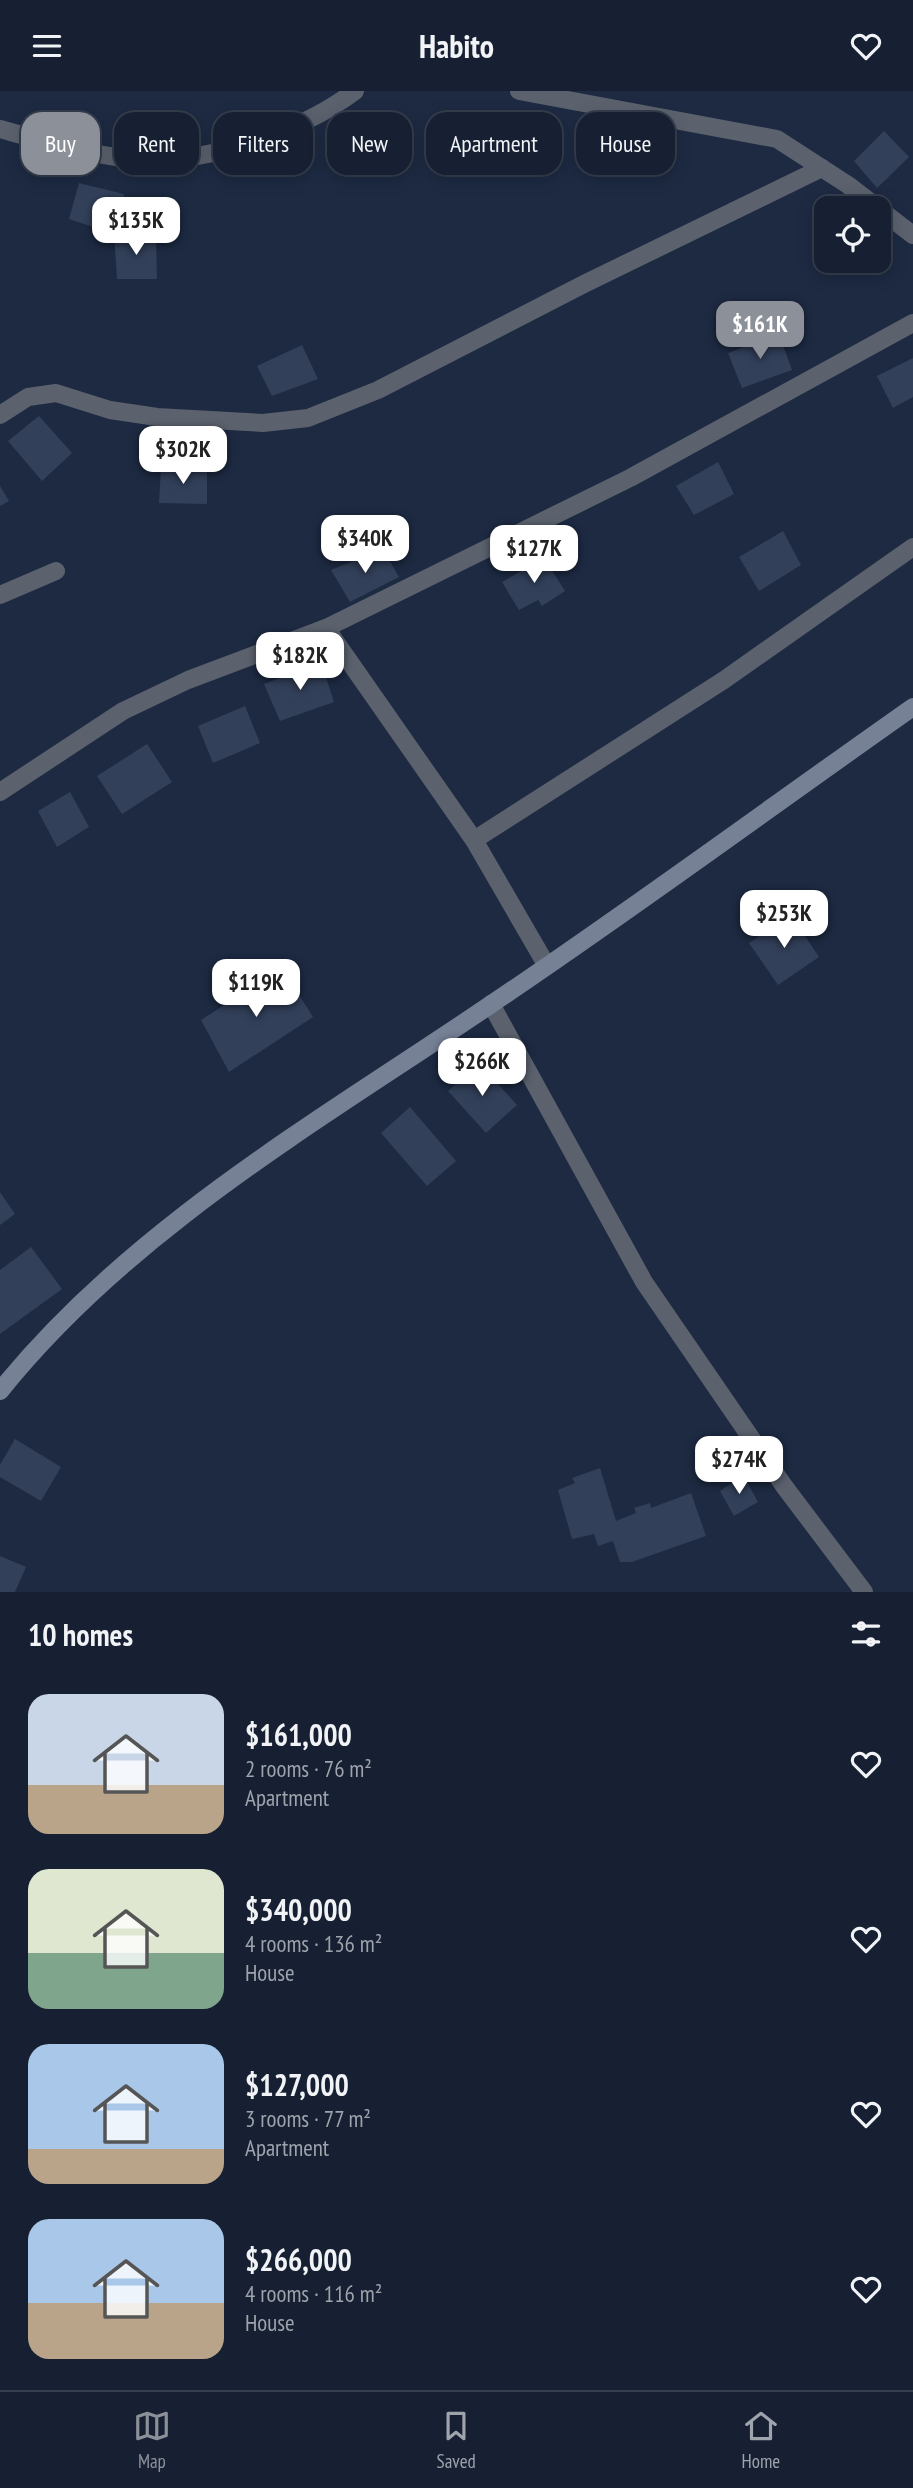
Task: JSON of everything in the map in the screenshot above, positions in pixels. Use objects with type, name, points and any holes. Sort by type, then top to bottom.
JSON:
[{"type":"main road","points":[[0,1391],[74,1311],[148,1243],[310,1124],[491,1005],[913,707]]},
{"type":"street","points":[[0,129],[78,150],[134,159],[194,155],[256,141],[309,120],[355,91]]},
{"type":"street","points":[[519,91],[776,139],[913,235]]},
{"type":"street","points":[[0,415],[28,397],[56,393],[110,410],[157,417],[263,423],[308,418],[378,390],[584,284],[822,169]]},
{"type":"street","points":[[0,792],[122,711],[188,680],[326,628],[630,478],[913,323]]},
{"type":"street","points":[[474,840],[724,680],[913,547]]},
{"type":"street","points":[[0,595],[56,571]]},
{"type":"street","points":[[326,628],[474,840],[547,965]]},
{"type":"street","points":[[491,1005],[644,1282],[784,1486],[864,1592]]},
{"type":"building","points":[[884,131],[909,157],[877,188],[854,161]]},
{"type":"building","points":[[79,183],[124,194],[114,234],[69,219]]},
{"type":"building","points":[[114,234],[156,235],[157,279],[117,279]]},
{"type":"building","points":[[779,334],[792,370],[742,388],[728,353]]},
{"type":"building","points":[[302,345],[318,379],[272,396],[257,366]]},
{"type":"building","points":[[913,358],[913,397],[893,408],[877,376]]},
{"type":"building","points":[[39,416],[72,453],[42,481],[8,441]]},
{"type":"building","points":[[718,462],[734,494],[694,515],[676,486]]},
{"type":"building","points":[[161,467],[207,468],[207,504],[159,503]]},
{"type":"building","points":[[0,486],[9,501],[0,506]]},
{"type":"building","points":[[783,531],[801,565],[759,591],[739,557]]},
{"type":"building","points":[[383,549],[399,577],[350,602],[331,570]]},
{"type":"building","points":[[544,558],[565,591],[542,606],[538,600],[519,610],[502,582]]},
{"type":"building","points":[[321,662],[334,702],[280,721],[264,684]]},
{"type":"building","points":[[245,706],[260,743],[213,763],[198,726]]},
{"type":"building","points":[[147,744],[172,782],[122,814],[97,776]]},
{"type":"building","points":[[70,792],[89,827],[57,847],[38,811]]},
{"type":"building","points":[[791,915],[819,957],[778,985],[749,943]]},
{"type":"building","points":[[282,968],[313,1017],[229,1072],[201,1020]]},
{"type":"building","points":[[479,1063],[517,1105],[486,1133],[448,1091]]},
{"type":"building","points":[[410,1107],[456,1161],[427,1186],[381,1133]]},
{"type":"building","points":[[0,1192],[15,1214],[0,1225]]},
{"type":"building","points":[[31,1247],[62,1289],[0,1334],[0,1270]]},
{"type":"building","points":[[15,1439],[61,1467],[41,1501],[0,1477],[0,1465]]},
{"type":"building","points":[[600,1468],[616,1521],[636,1513],[634,1508],[650,1503],[651,1508],[691,1493],[706,1536],[632,1562],[620,1562],[613,1541],[598,1546],[594,1534],[572,1539],[558,1490],[575,1483],[572,1478]]},
{"type":"building","points":[[743,1475],[758,1502],[734,1516],[720,1491]]},
{"type":"building","points":[[0,1556],[26,1567],[15,1592],[0,1592]]}]
